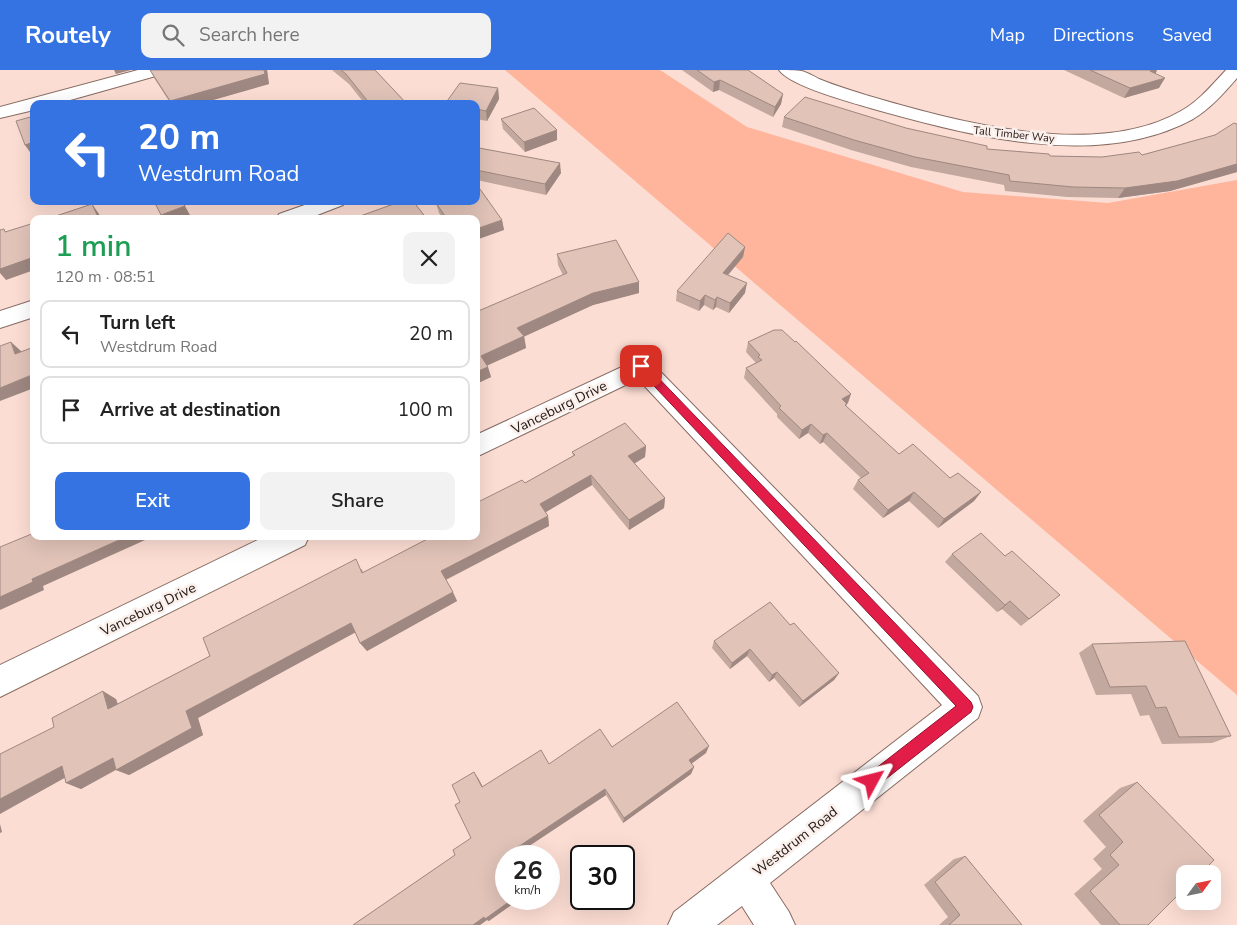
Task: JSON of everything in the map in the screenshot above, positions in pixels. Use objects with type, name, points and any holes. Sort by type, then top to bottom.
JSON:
[{"type":"street","points":[[48,100],[157,70]]},
{"type":"street","name":"Tall Timber Way","points":[[788,70],[854,98],[953,125],[1014,136],[1075,139],[1130,134],[1173,122],[1204,103],[1229,73]]},
{"type":"street","points":[[0,113],[30,105]]},
{"type":"street","points":[[297,215],[325,205]]},
{"type":"street","points":[[0,320],[30,309]]},
{"type":"street","name":"Vanceburg Drive","points":[[480,446],[641,366]]},
{"type":"street","name":"Westdrum Road","points":[[641,366],[966,707],[746,879],[776,925]]},
{"type":"street","name":"Vanceburg Drive","points":[[0,681],[287,540]]},
{"type":"street","points":[[687,925],[746,879]]},
{"type":"shaded area","points":[[505,70],[660,70],[747,127],[963,192],[1108,203],[1237,180],[1237,695]]},
{"type":"building","points":[[150,70],[264,70],[265,74],[169,100]]},
{"type":"building","points":[[341,70],[375,70],[403,100],[367,100]]},
{"type":"building","points":[[697,70],[748,70],[783,94],[775,107],[720,80],[714,82]]},
{"type":"building","points":[[1090,70],[1152,70],[1150,71],[1165,78],[1130,88]]},
{"type":"building","points":[[460,83],[498,88],[486,111],[480,110],[480,100],[448,100]]},
{"type":"building","points":[[805,97],[906,128],[987,146],[987,149],[1049,154],[1050,156],[1102,157],[1139,152],[1142,155],[1215,135],[1234,123],[1237,124],[1237,164],[1177,181],[1125,188],[1073,187],[1010,181],[1009,175],[915,157],[854,140],[784,117]]},
{"type":"building","points":[[534,108],[557,130],[524,142],[501,119]]},
{"type":"building","points":[[30,117],[30,143],[25,145],[16,121]]},
{"type":"building","points":[[480,148],[560,163],[545,184],[480,171]]},
{"type":"building","points":[[480,189],[502,220],[480,228],[480,215],[444,215],[437,205],[480,205]]},
{"type":"building","points":[[92,205],[97,215],[59,215]]},
{"type":"building","points":[[156,205],[185,206],[161,215]]},
{"type":"building","points":[[391,205],[416,205],[424,215],[363,215]]},
{"type":"building","points":[[30,224],[30,258],[0,269],[0,230],[4,229],[5,232]]},
{"type":"building","points":[[728,233],[745,247],[723,273],[747,283],[730,303],[717,297],[715,300],[705,295],[700,301],[677,291]]},
{"type":"building","points":[[616,240],[639,282],[593,293],[517,328],[524,336],[481,356],[488,367],[480,370],[480,310],[567,273],[557,254]]},
{"type":"building","points":[[774,330],[782,330],[796,341],[851,394],[842,399],[847,404],[845,405],[899,454],[913,444],[950,478],[958,473],[981,492],[944,519],[914,492],[888,510],[858,480],[869,473],[827,433],[823,435],[811,424],[802,430],[779,408],[781,406],[746,368],[762,360],[748,342]]},
{"type":"building","points":[[11,342],[15,354],[30,348],[30,376],[0,388],[0,346]]},
{"type":"building","points":[[625,423],[646,446],[628,456],[665,498],[629,520],[591,475],[540,504],[548,516],[441,571],[453,592],[360,643],[351,623],[186,711],[192,728],[116,770],[113,758],[66,783],[62,766],[0,799],[0,754],[54,727],[52,718],[103,691],[108,709],[210,656],[203,638],[356,559],[362,573],[425,540],[480,540],[480,501],[522,480],[525,483],[575,455],[572,452]]},
{"type":"building","points":[[981,533],[1005,556],[1012,551],[1060,595],[1029,619],[1010,601],[1005,605],[952,554]]},
{"type":"building","points":[[30,535],[30,540],[119,540],[32,579],[33,582],[0,597],[0,547]]},
{"type":"building","points":[[770,602],[790,625],[794,623],[839,673],[803,701],[777,672],[772,675],[750,649],[732,663],[714,641]]},
{"type":"building","points":[[1185,641],[1231,736],[1179,737],[1166,707],[1156,708],[1146,686],[1110,687],[1092,644]]},
{"type":"building","points":[[677,702],[709,746],[689,760],[694,767],[624,818],[605,789],[521,845],[495,845],[495,910],[498,910],[485,919],[484,917],[473,925],[353,925],[455,855],[453,850],[471,838],[455,805],[460,802],[452,785],[474,772],[482,787],[541,750],[549,764],[600,729],[612,747]]},
{"type":"building","points":[[1137,782],[1214,860],[1209,865],[1176,865],[1176,897],[1148,925],[1120,925],[1090,891],[1119,865],[1110,855],[1123,842],[1099,815]]},
{"type":"building","points":[[965,856],[1022,925],[949,925],[960,915],[935,882]]},
{"type":"route","points":[[641,366],[966,707],[872,781]]}]
